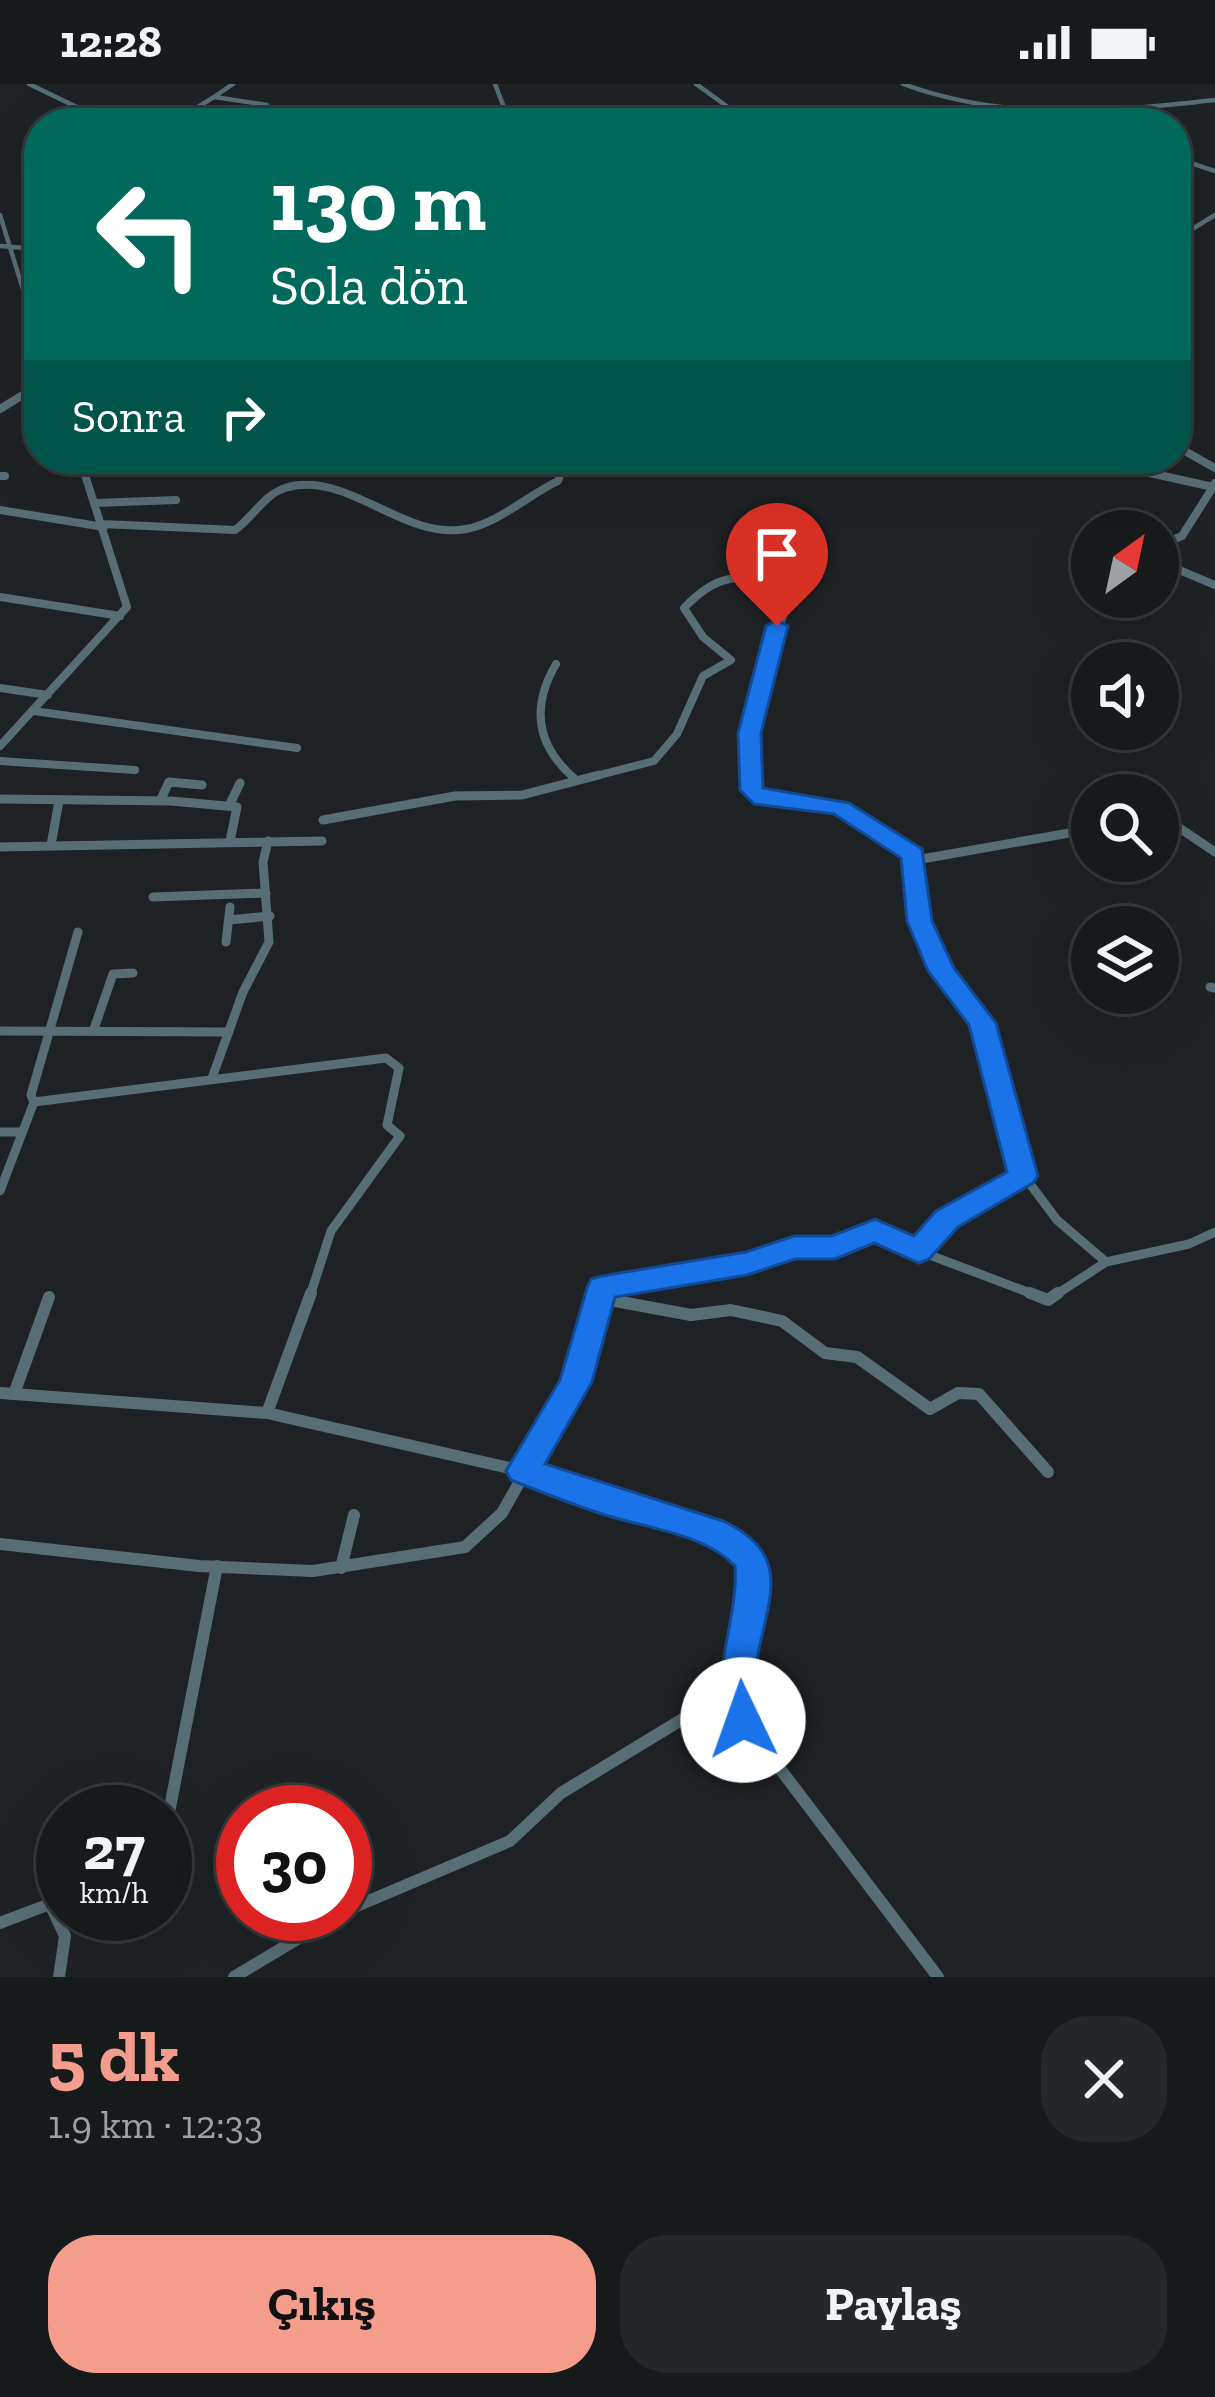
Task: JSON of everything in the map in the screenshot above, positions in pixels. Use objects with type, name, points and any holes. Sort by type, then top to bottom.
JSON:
[{"type":"street","points":[[29,84],[79,108]]},
{"type":"street","points":[[197,108],[233,84]]},
{"type":"street","points":[[696,84],[729,108]]},
{"type":"street","points":[[903,84],[967,108]]},
{"type":"street","points":[[214,97],[267,105]]},
{"type":"street","points":[[1170,108],[1215,100]]},
{"type":"street","points":[[0,215],[3,246],[24,301]]},
{"type":"street","points":[[0,746],[127,607],[85,474]]},
{"type":"street","points":[[0,510],[28,518],[103,525],[235,530],[281,489],[302,483],[449,530],[467,528],[558,481],[561,474]]},
{"type":"street","points":[[1160,474],[1214,485],[1179,537]]},
{"type":"street","points":[[95,503],[176,500]]},
{"type":"street","points":[[1179,570],[1215,585]]},
{"type":"street","points":[[323,820],[455,796],[522,795],[655,761],[677,734],[703,676],[731,660],[703,637],[684,608],[706,585],[725,576],[766,578],[797,586],[777,626],[750,733],[752,790],[762,799],[840,808],[916,860],[920,921],[942,971],[982,1023],[1023,1176],[1088,1250],[1106,1262]]},
{"type":"street","points":[[0,611],[2,598],[120,616]]},
{"type":"street","points":[[556,664],[540,691],[539,725],[552,761],[575,779]]},
{"type":"street","points":[[0,688],[48,695]]},
{"type":"street","points":[[34,711],[297,748]]},
{"type":"street","points":[[0,725],[17,728]]},
{"type":"street","points":[[0,761],[135,770]]},
{"type":"street","points":[[160,801],[169,782],[202,784]]},
{"type":"street","points":[[230,806],[240,783]]},
{"type":"street","points":[[0,813],[4,799],[230,806],[237,807],[230,842]]},
{"type":"street","points":[[51,844],[59,801]]},
{"type":"street","points":[[1179,828],[1215,852]]},
{"type":"street","points":[[916,860],[1071,833]]},
{"type":"street","points":[[212,1078],[269,942],[263,862],[268,841]]},
{"type":"street","points":[[0,847],[322,841]]},
{"type":"street","points":[[153,897],[266,893]]},
{"type":"street","points":[[226,943],[230,907]]},
{"type":"street","points":[[229,920],[270,916]]},
{"type":"street","points":[[0,1191],[34,1102],[31,1095],[47,1032],[78,932]]},
{"type":"street","points":[[94,1029],[113,974],[133,973]]},
{"type":"street","points":[[0,1031],[229,1031]]},
{"type":"street","points":[[34,1102],[365,1058],[386,1058],[399,1068],[387,1125],[400,1136],[331,1231],[293,1352],[267,1413]]},
{"type":"street","points":[[0,1132],[22,1132]]},
{"type":"street","points":[[919,1251],[947,1219],[1023,1176]]},
{"type":"street","points":[[0,1544],[217,1566],[341,1568],[465,1547],[502,1514],[576,1382],[602,1288],[747,1263],[794,1247],[835,1248],[875,1231],[1048,1300],[1106,1262],[1189,1244],[1215,1232]]},
{"type":"street","points":[[49,1297],[7,1394],[267,1413],[523,1471],[736,1544],[754,1569],[737,1686],[743,1720],[938,1977]]},
{"type":"street","points":[[599,1298],[691,1315],[730,1310],[782,1321],[824,1353],[857,1357],[930,1409],[958,1393],[979,1394],[1048,1472]]},
{"type":"street","points":[[341,1568],[354,1516]]},
{"type":"street","points":[[174,1785],[217,1566]]},
{"type":"street","points":[[372,1900],[510,1841],[560,1792],[737,1686]]},
{"type":"street","points":[[0,1923],[36,1910]]},
{"type":"street","points":[[59,1977],[64,1941]]},
{"type":"street","points":[[234,1977],[295,1941]]},
{"type":"route","points":[[743,1720],[737,1686],[754,1569],[749,1557],[736,1544],[710,1532],[523,1471],[576,1382],[602,1288],[747,1263],[794,1247],[835,1248],[875,1231],[919,1251],[947,1219],[1023,1176],[982,1023],[942,971],[920,921],[913,854],[840,808],[762,799],[752,790],[750,733],[777,626]]}]
